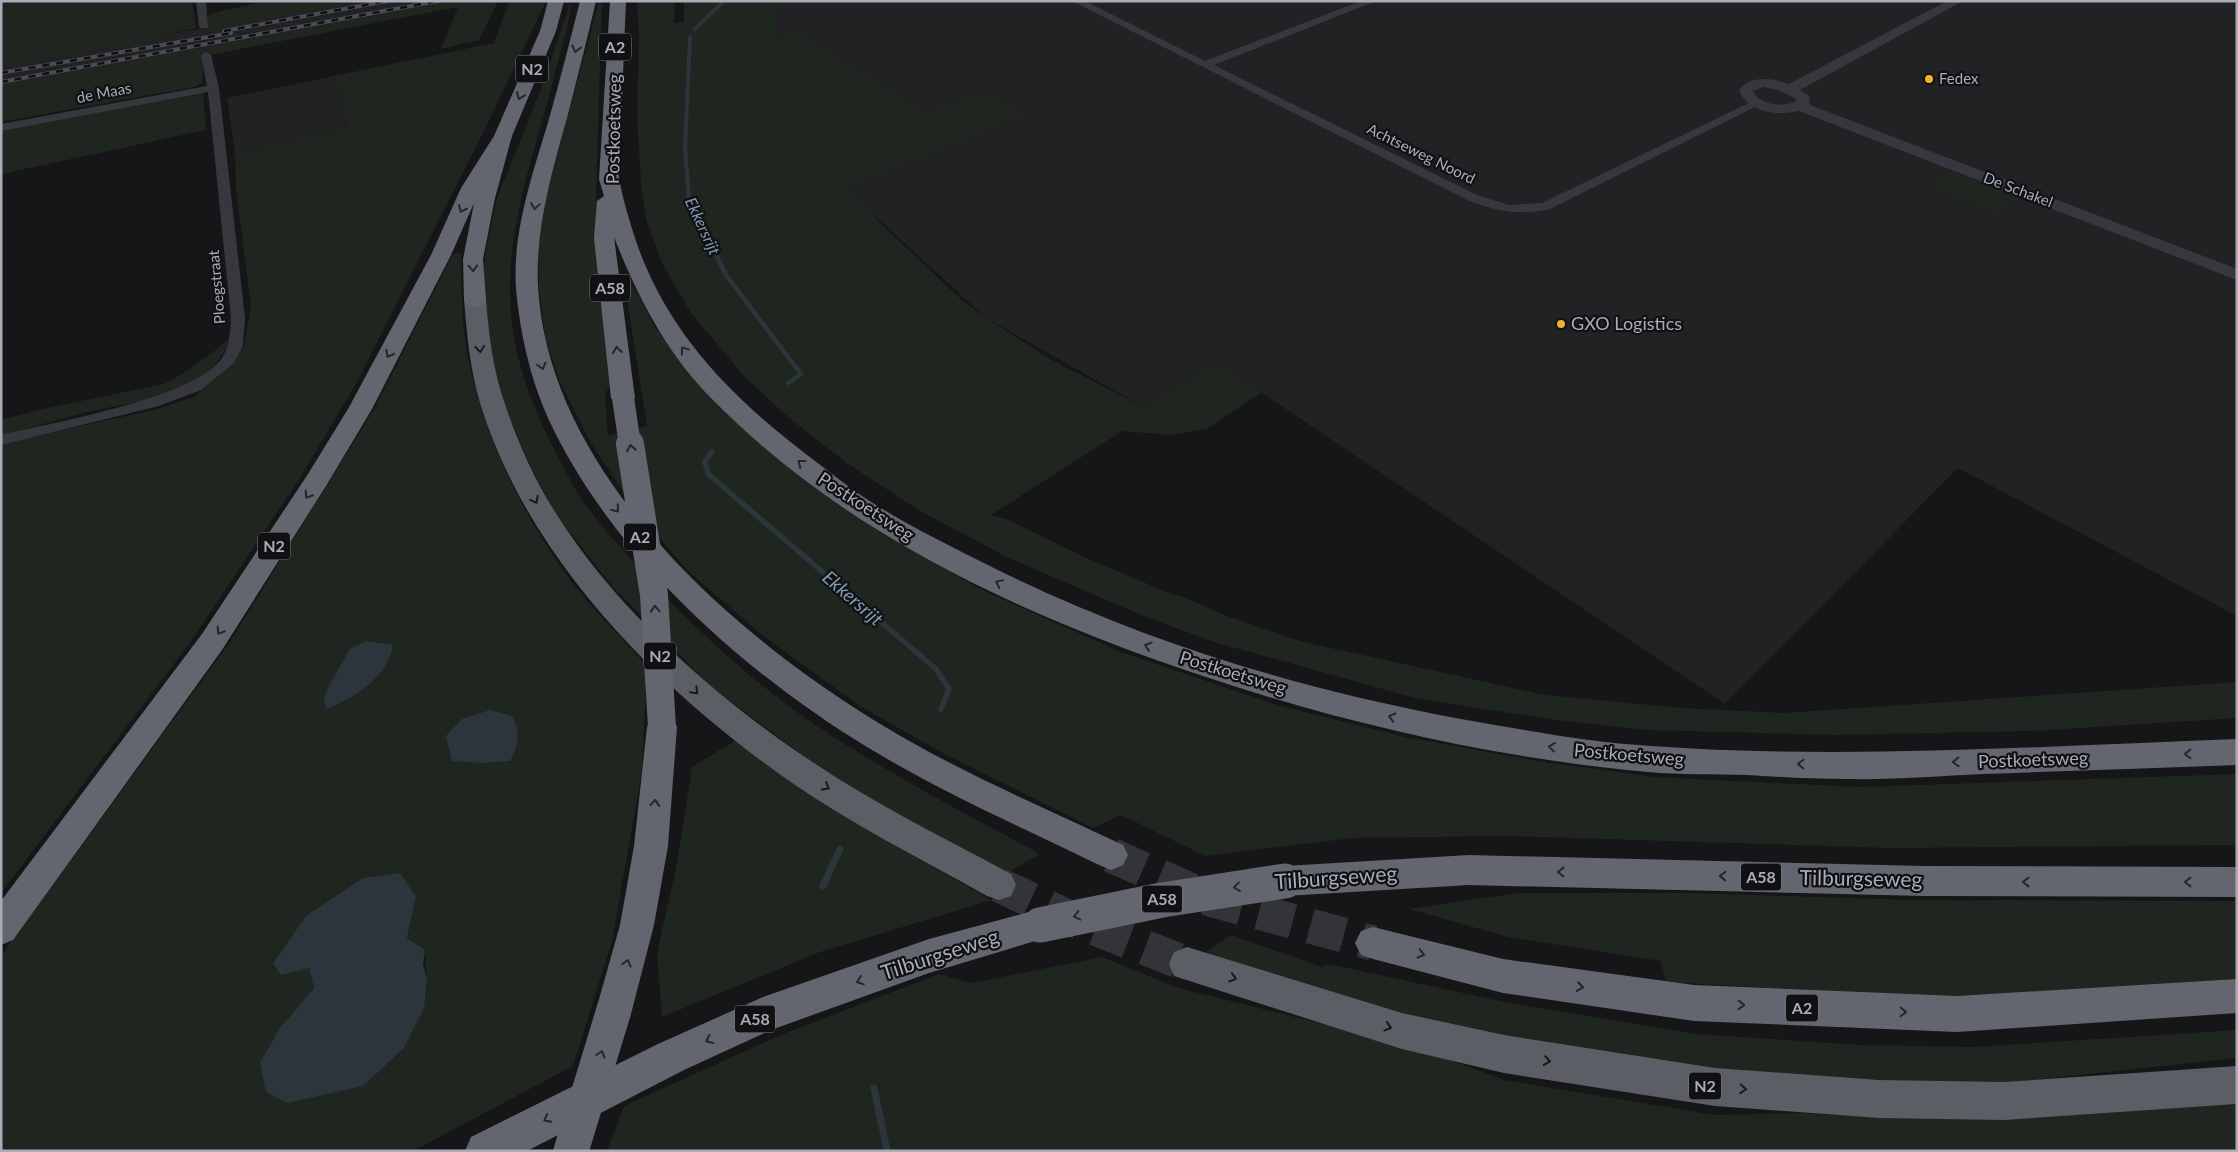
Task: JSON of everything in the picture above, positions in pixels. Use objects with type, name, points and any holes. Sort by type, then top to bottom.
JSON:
[{"type":"highway","name":"N2","points":[[556,1],[548,30],[503,136],[477,231],[473,258],[480,354],[492,403],[514,460],[546,520],[586,576],[625,621],[702,697],[797,769],[886,823],[999,885]]},
{"type":"highway","name":"A2","points":[[588,1],[566,90],[536,197],[528,250],[527,289],[535,340],[547,386],[574,444],[599,488],[681,584],[748,644],[845,717],[931,768],[1111,855]]},
{"type":"highway","name":"Postkoetsweg","points":[[618,1],[609,178],[624,236],[644,286],[657,310],[686,353],[718,392],[784,450],[857,505],[914,539],[1046,606],[1127,639],[1278,688],[1406,721],[1539,746],[1650,759],[1850,766],[2237,752]]},
{"type":"highway","name":"N2","points":[[1,929],[212,642],[318,480],[360,409],[441,255],[472,188],[503,136]]},
{"type":"highway","name":"A58","points":[[571,1151],[614,1010],[637,925],[651,846],[662,727],[654,595],[623,398],[604,238],[609,178]]},
{"type":"highway","name":"Tilburgseweg","points":[[486,1151],[671,1057],[763,1015],[929,956],[1040,925],[1129,904],[1212,890],[1285,881],[1469,870],[1924,881],[2237,882]]},
{"type":"highway","name":"A2","points":[[1373,943],[1503,976],[1694,1003],[1958,1014],[2237,996]]},
{"type":"highway","name":"N2","points":[[1187,964],[1402,1031],[1504,1054],[1715,1087],[1879,1099],[2004,1100],[2237,1085]]},
{"type":"street","name":"Achtseweg Noord","points":[[1077,1],[1472,198],[1505,210],[1524,210],[1546,206],[1757,103]]},
{"type":"street","points":[[1204,65],[1371,1]]},
{"type":"street","points":[[1791,89],[1957,1]]},
{"type":"street","points":[[204,26],[205,8]]},
{"type":"street","name":"Ploegstraat","points":[[1,440],[154,404],[180,395],[196,387],[227,362],[236,346],[238,318],[213,88],[206,55]]},
{"type":"street","points":[[1763,83],[1791,89],[1802,96],[1804,103],[1800,106],[1785,109],[1757,103],[1746,95],[1748,87],[1763,83]]},
{"type":"street","name":"de Maas","points":[[1,128],[213,88]]},
{"type":"street","name":"De Schakel","points":[[1800,106],[2237,275]]},
{"type":"shaded area","points":[[1,1],[192,1],[196,28],[161,36],[205,30],[207,17],[212,13],[268,1],[371,1],[1,67]]},
{"type":"shaded area","points":[[352,1],[489,1],[1,92],[1,65]]},
{"type":"shaded area","points":[[453,1],[498,1],[479,40],[441,49],[458,7],[204,56],[202,83],[194,87],[1,122],[1,90],[194,55],[1,89],[1,85]]},
{"type":"shaded area","points":[[509,1],[546,1],[485,129],[356,384],[298,481],[192,640],[1,893],[1,444],[157,409],[194,397],[232,364],[244,346],[251,307],[236,188],[235,152],[348,127],[334,76],[494,43]]},
{"type":"shaded area","points":[[571,1],[566,33],[526,178],[514,235],[511,264],[510,293],[514,339],[526,383],[542,425],[579,496],[607,532],[693,624],[759,683],[807,719],[857,752],[1040,854],[1000,877],[894,816],[810,761],[711,687],[611,585],[554,512],[526,457],[502,398],[489,352],[482,299],[485,255],[497,198],[540,91]]},
{"type":"shaded area","points":[[599,1],[602,1],[596,195],[616,375],[605,394],[608,436],[647,426],[625,286],[630,280],[655,327],[706,390],[810,483],[885,535],[980,589],[1121,652],[1274,704],[1405,737],[1544,762],[1655,777],[1859,787],[2237,774],[2237,845],[1890,848],[1505,836],[1353,838],[1205,856],[1121,815],[1093,828],[941,752],[860,706],[762,635],[687,570],[633,506],[592,445],[560,382],[545,337],[539,287],[538,248],[546,197]]},
{"type":"shaded area","points":[[637,1],[675,1],[674,23],[684,22],[684,1],[784,1],[776,16],[775,39],[799,32],[925,112],[985,92],[1029,113],[849,187],[881,224],[963,301],[1050,359],[1142,406],[1216,362],[1262,392],[1207,429],[1171,435],[1122,431],[991,515],[1009,520],[1084,557],[1227,616],[1303,642],[1545,695],[1682,708],[1784,713],[2237,682],[2237,718],[2033,731],[1834,735],[1645,730],[1541,718],[1415,698],[1214,642],[1146,617],[1007,557],[920,511],[848,464],[788,417],[744,376],[691,313],[662,263],[646,219],[641,183],[637,117],[639,37]]},
{"type":"shaded area","points":[[779,1],[2237,1],[2237,616],[1958,468],[1725,704],[1216,362],[1142,406],[986,318],[839,183],[772,54],[773,9]]},
{"type":"shaded area","points":[[334,76],[348,127],[235,152],[227,98]]},
{"type":"shaded area","points":[[203,93],[206,130],[1,174],[1,127]]},
{"type":"shaded area","points":[[1949,170],[2019,198],[1997,214],[1927,185]]},
{"type":"shaded area","points":[[461,252],[464,332],[475,388],[495,446],[508,475],[537,530],[571,581],[647,666],[642,771],[612,941],[573,1066],[413,1151],[1,1151],[1,956],[228,645],[374,409],[453,254]],"holes":[[[339,669],[346,701],[326,710],[326,693]],[[416,897],[407,938],[425,950],[426,990],[420,1016],[404,1048],[280,1028],[314,988],[309,968],[273,963],[306,916]]]},
{"type":"shaded area","points":[[230,337],[224,352],[215,365],[203,377],[179,391],[76,415],[1,437],[1,420],[42,409],[164,384],[216,350]]},
{"type":"shaded area","points":[[366,641],[393,645],[384,667],[358,693],[326,710],[324,698],[329,685],[350,649]]},
{"type":"shaded area","points":[[490,710],[512,716],[515,722],[517,744],[510,761],[482,763],[452,761],[446,736],[462,719]]},
{"type":"shaded area","points":[[736,740],[878,836],[992,900],[820,952],[662,1017],[657,953],[676,869],[692,767]]},
{"type":"shaded area","points":[[400,873],[416,897],[407,938],[425,950],[423,964],[427,979],[424,1008],[404,1048],[363,1086],[287,1103],[266,1092],[260,1063],[280,1028],[314,988],[309,968],[281,975],[273,963],[306,916],[363,878]]},
{"type":"shaded area","points":[[1518,893],[1687,893],[1915,900],[2237,901],[2237,979],[1949,998],[1666,982],[1661,961],[1508,937],[1409,909]]},
{"type":"shaded area","points":[[1231,935],[1322,967],[1329,964],[1509,1003],[1697,1034],[1861,1045],[1976,1047],[2237,1030],[2237,1058],[1996,1084],[1714,1074],[1501,1040],[1199,957]]},
{"type":"shaded area","points":[[1102,957],[1178,988],[1408,1045],[1505,1080],[1715,1115],[1805,1113],[1887,1118],[2015,1119],[2237,1104],[2237,1151],[607,1151],[624,1106],[783,1034],[939,974],[971,983]]},
{"type":"waterway","name":"Ekkersrijt","points":[[695,29],[724,1]]},
{"type":"waterway","name":"Ekkersrijt","points":[[689,197],[685,149],[690,37]]},
{"type":"waterway","name":"Ekkersrijt","points":[[688,196],[726,275],[801,374],[788,383]]},
{"type":"waterway","name":"Ekkersrijt","points":[[712,452],[705,461],[708,474],[936,669],[949,689],[941,709]]},
{"type":"waterway","name":"Ekkersrijt","points":[[823,886],[840,849]]},
{"type":"waterway","name":"Ekkersrijt","points":[[874,1088],[887,1151]]},
{"type":"tunnel","points":[[1111,855],[1210,899],[1373,943]]},
{"type":"tunnel","points":[[999,885],[1074,920],[1187,964]]},
{"type":"railway","points":[[224,31],[387,1]]},
{"type":"railway","points":[[1,82],[438,1]]},
{"type":"railway","points":[[1,73],[231,33]]},
{"type":"place","name":"Fedex","points":[[1929,79]]},
{"type":"place","name":"GXO Logistics","points":[[1561,324]]}]
